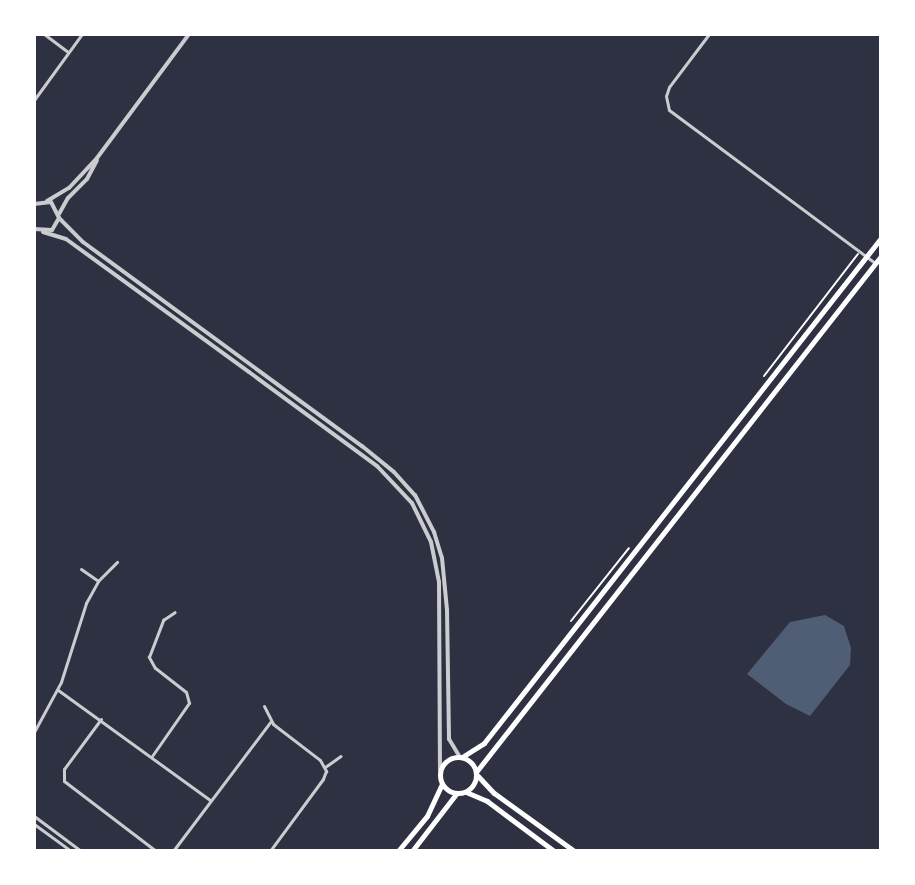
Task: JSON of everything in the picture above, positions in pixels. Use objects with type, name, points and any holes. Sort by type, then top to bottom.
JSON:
[{"type":"main road","points":[[398,851],[427,816],[442,784],[440,770],[447,760],[461,757],[484,743],[600,593],[724,441],[782,360],[881,238]]},
{"type":"main road","points":[[466,792],[473,786],[476,773],[881,256]]},
{"type":"main road","points":[[461,757],[471,762],[476,773],[494,793],[574,851]]},
{"type":"main road","points":[[442,784],[456,793],[466,792],[484,799],[554,851]]},
{"type":"main road","points":[[412,851],[456,793]]},
{"type":"street","points":[[44,34],[68,52]]},
{"type":"street","points":[[34,100],[82,34]]},
{"type":"street","points":[[709,34],[669,87],[666,96],[669,110],[875,263]]},
{"type":"street","points":[[44,201],[69,188],[97,158],[189,35]]},
{"type":"street","points":[[43,232],[55,226],[68,198],[87,179],[97,158]]},
{"type":"street","points":[[34,201],[55,205],[59,216],[83,242],[351,438],[394,472],[415,495],[439,545],[446,588],[449,739],[461,757]]},
{"type":"street","points":[[34,229],[59,235],[110,270],[346,444],[402,490],[421,519],[434,553],[440,589],[440,770]]},
{"type":"street","points":[[346,444],[351,438]]},
{"type":"street","points":[[34,732],[58,690],[81,617],[98,581],[117,562]]},
{"type":"street","points":[[81,569],[98,581]]},
{"type":"street","points":[[152,756],[189,703],[186,692],[150,661],[155,634],[163,620],[175,612]]},
{"type":"street","points":[[58,690],[210,800]]},
{"type":"street","points":[[264,706],[271,721],[325,767]]},
{"type":"street","points":[[101,719],[64,769],[64,781],[156,851]]},
{"type":"street","points":[[173,851],[271,721]]},
{"type":"street","points":[[270,851],[323,779],[325,767],[341,756]]},
{"type":"street","points":[[34,816],[81,851]]},
{"type":"street","points":[[34,824],[71,851]]},
{"type":"water","points":[[825,615],[844,626],[851,648],[850,665],[810,716],[786,704],[747,674],[790,622]]}]
